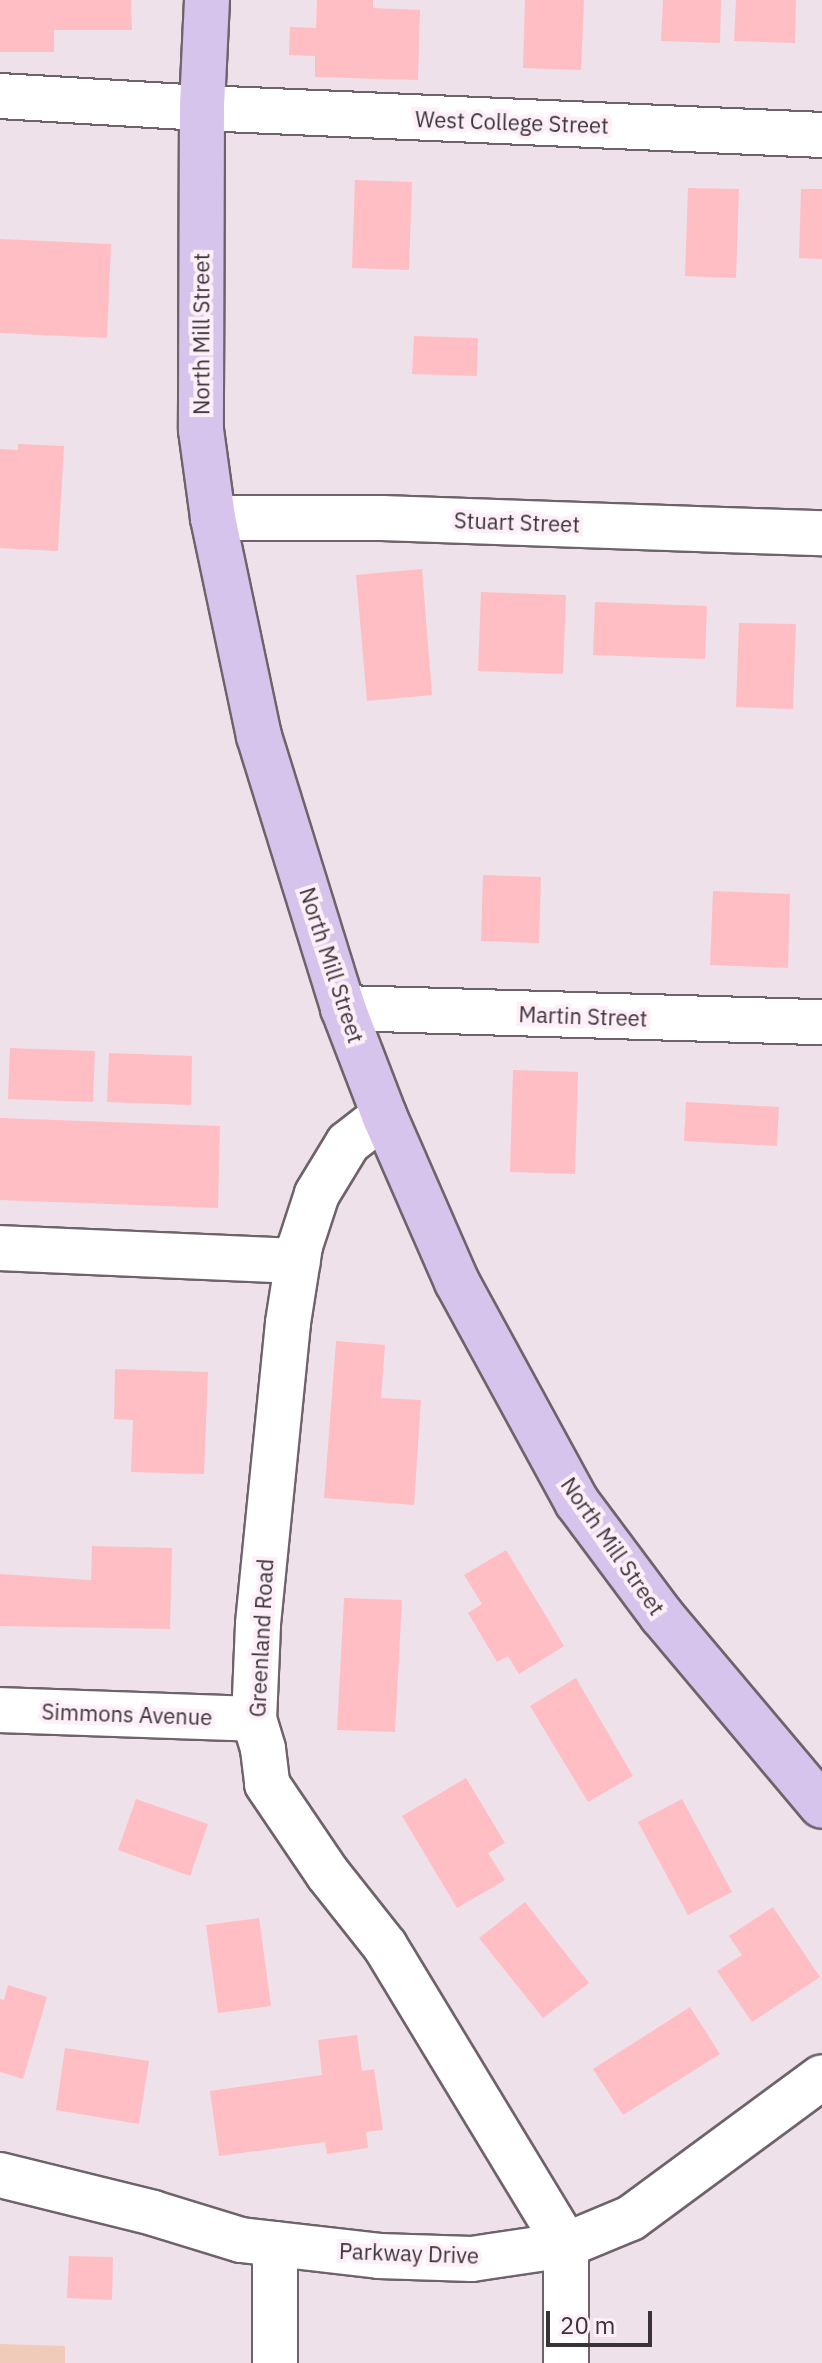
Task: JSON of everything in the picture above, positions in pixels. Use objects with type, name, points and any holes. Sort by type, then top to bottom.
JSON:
[{"type":"main road","name":"North Mill Street","points":[[207,0],[202,108],[201,430],[213,518],[259,736],[343,1008],[384,1115],[457,1282],[577,1502],[662,1616],[822,1806]]},
{"type":"street","name":"West College Street","points":[[0,96],[202,108],[822,135]]},
{"type":"street","name":"Stuart Street","points":[[213,518],[382,518],[822,533]]},
{"type":"street","name":"Martin Street","points":[[343,1008],[822,1022]]},
{"type":"street","name":"Greenland Road","points":[[384,1115],[348,1143],[317,1194],[298,1261],[288,1323],[258,1625],[254,1719],[263,1749],[267,1784],[328,1874],[385,1946],[566,2245]]},
{"type":"street","points":[[0,1248],[298,1261]]},
{"type":"street","name":"Simmons Avenue","points":[[0,1710],[254,1719]]},
{"type":"street","name":"Parkway Drive","points":[[0,2175],[153,2213],[241,2240],[379,2256],[472,2259],[566,2245],[631,2218],[822,2077]]},
{"type":"street","points":[[275,2244],[275,2363]]},
{"type":"street","points":[[566,2245],[566,2363]]},
{"type":"shaded area","points":[[0,2344],[65,2346],[65,2363],[0,2363]]},
{"type":"building","points":[[0,0],[131,0],[132,30],[54,30],[54,52],[0,52]]},
{"type":"building","points":[[317,0],[373,0],[373,8],[420,10],[418,80],[315,77],[315,56],[289,55],[290,27],[316,28]]},
{"type":"building","points":[[525,0],[584,0],[581,70],[523,68]]},
{"type":"building","points":[[663,0],[721,0],[720,43],[661,41]]},
{"type":"building","points":[[736,0],[796,0],[795,43],[734,41]]},
{"type":"building","points":[[355,180],[412,182],[409,270],[352,268]]},
{"type":"building","points":[[688,188],[739,189],[736,278],[685,276]]},
{"type":"building","points":[[801,189],[822,189],[822,259],[799,258]]},
{"type":"building","points":[[0,239],[111,244],[107,338],[0,333]]},
{"type":"building","points":[[414,336],[478,338],[477,376],[412,374]]},
{"type":"building","points":[[18,444],[64,446],[58,551],[0,548],[0,449],[18,450]]},
{"type":"building","points":[[422,569],[432,695],[367,701],[356,575]]},
{"type":"building","points":[[481,592],[566,595],[563,674],[478,671]]},
{"type":"building","points":[[595,602],[707,606],[705,659],[593,655]]},
{"type":"building","points":[[739,623],[796,624],[793,709],[736,707]]},
{"type":"building","points":[[483,875],[541,877],[539,943],[481,941]]},
{"type":"building","points":[[713,891],[790,894],[788,968],[710,965]]},
{"type":"building","points":[[10,1048],[95,1051],[93,1102],[8,1099]]},
{"type":"building","points":[[109,1053],[192,1056],[191,1105],[107,1102]]},
{"type":"building","points":[[513,1070],[578,1072],[575,1174],[510,1172]]},
{"type":"building","points":[[686,1102],[779,1107],[777,1146],[684,1141]]},
{"type":"building","points":[[0,1118],[220,1126],[218,1208],[0,1200]]},
{"type":"building","points":[[336,1341],[385,1345],[381,1398],[421,1400],[414,1505],[324,1498]]},
{"type":"building","points":[[115,1369],[208,1372],[204,1474],[131,1472],[133,1420],[114,1419]]},
{"type":"building","points":[[92,1546],[172,1548],[170,1629],[0,1626],[0,1574],[91,1580]]},
{"type":"building","points":[[506,1550],[564,1646],[519,1674],[508,1656],[497,1662],[468,1613],[482,1604],[464,1575]]},
{"type":"building","points":[[344,1598],[402,1600],[395,1732],[337,1730]]},
{"type":"building","points":[[576,1678],[633,1776],[588,1802],[530,1706]]},
{"type":"building","points":[[466,1778],[505,1843],[488,1853],[505,1880],[457,1908],[402,1816]]},
{"type":"building","points":[[136,1799],[208,1824],[190,1876],[118,1850]]},
{"type":"building","points":[[682,1799],[732,1892],[688,1915],[638,1822]]},
{"type":"building","points":[[525,1902],[589,1983],[543,2018],[479,1938]]},
{"type":"building","points":[[773,1907],[820,1977],[752,2022],[717,1971],[742,1955],[729,1936]]},
{"type":"building","points":[[259,1918],[271,2006],[218,2013],[206,1925]]},
{"type":"building","points":[[8,1985],[47,1997],[23,2079],[0,2072],[0,1999],[4,2000]]},
{"type":"building","points":[[690,2007],[720,2054],[623,2115],[593,2069]]},
{"type":"building","points":[[357,2035],[362,2071],[374,2069],[383,2130],[366,2132],[368,2148],[327,2154],[325,2142],[219,2156],[210,2091],[322,2075],[318,2040]]},
{"type":"building","points":[[65,2048],[149,2061],[139,2124],[56,2110]]},
{"type":"building","points":[[69,2256],[113,2257],[112,2300],[67,2298]]}]
